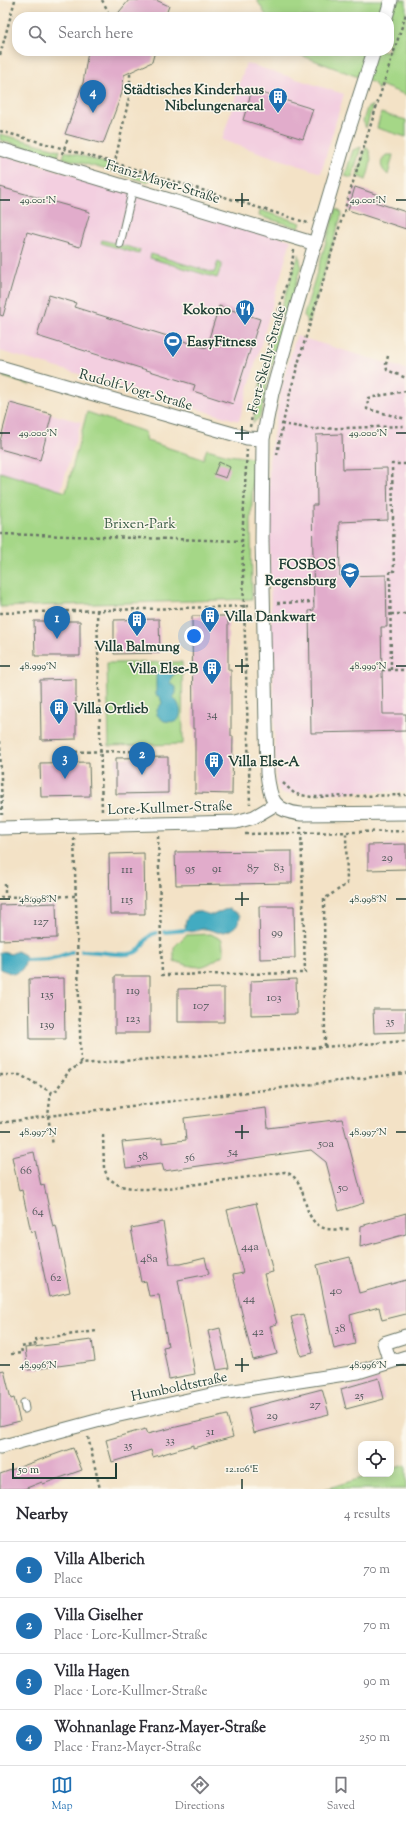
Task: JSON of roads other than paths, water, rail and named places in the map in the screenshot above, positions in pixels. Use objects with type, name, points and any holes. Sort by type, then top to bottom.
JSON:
[{"type":"street","points":[[387,12],[391,0]]},
{"type":"street","name":"Fort-Skelly-Straße","points":[[276,804],[270,792],[267,774],[270,603],[263,439],[272,393],[291,325],[347,135],[372,56]]},
{"type":"street","name":"Franz-Mayer-Straße","points":[[0,149],[111,181],[316,244]]},
{"type":"street","name":"Rudolf-Vogt-Straße","points":[[0,367],[247,438],[263,439]]},
{"type":"street","points":[[276,804],[286,813],[406,813]]},
{"type":"street","name":"Lore-Kullmer-Straße","points":[[1,821],[74,826],[236,822],[254,817],[276,804]]},
{"type":"street","points":[[390,1362],[384,1343],[406,1336]]},
{"type":"street","name":"Humboldtstraße","points":[[0,1447],[85,1424],[215,1394],[358,1372],[406,1357]]},
{"type":"lane","points":[[120,244],[133,188]]},
{"type":"water","points":[[168,665],[177,668],[177,672],[171,680],[171,684],[176,687],[176,693],[173,698],[178,703],[180,709],[180,716],[176,722],[164,721],[157,715],[157,710],[162,703],[160,697],[156,695],[156,675],[163,667]]},
{"type":"water","points":[[229,909],[240,915],[240,919],[236,926],[225,932],[205,929],[192,932],[186,930],[186,919],[190,914],[201,912],[213,915]]},
{"type":"water","points":[[17,951],[25,955],[24,967],[17,973],[13,974],[0,969],[0,952],[11,954]]},
{"type":"waterway","points":[[164,932],[186,930]]},
{"type":"waterway","points":[[82,951],[131,954],[139,950],[147,939],[152,934],[156,933]]},
{"type":"waterway","points":[[25,960],[52,959],[72,952]]},
{"type":"place","name":"Wohnanlage Franz-Mayer-Straße","points":[[93,113]]},
{"type":"place","name":"Städtisches Kinderhaus Nibelungenareal","points":[[278,114]]},
{"type":"place","name":"Kokono","points":[[245,326]]},
{"type":"place","name":"EasyFitness","points":[[173,358]]},
{"type":"place","name":"FOSBOS Regensburg","points":[[350,589]]},
{"type":"place","name":"Villa Dankwart","points":[[210,633]]},
{"type":"place","name":"Villa Balmung","points":[[137,637]]},
{"type":"place","name":"Villa Alberich","points":[[57,639]]},
{"type":"place","name":"Villa Else-B","points":[[212,685]]},
{"type":"place","name":"Villa Ortlieb","points":[[59,725]]},
{"type":"place","name":"Villa Giselher","points":[[142,775]]},
{"type":"place","name":"Villa Else-A","points":[[214,778]]},
{"type":"place","name":"Villa Hagen","points":[[65,779]]},
{"type":"park label","name":"Brixen-Park","points":[[140,523]]}]
